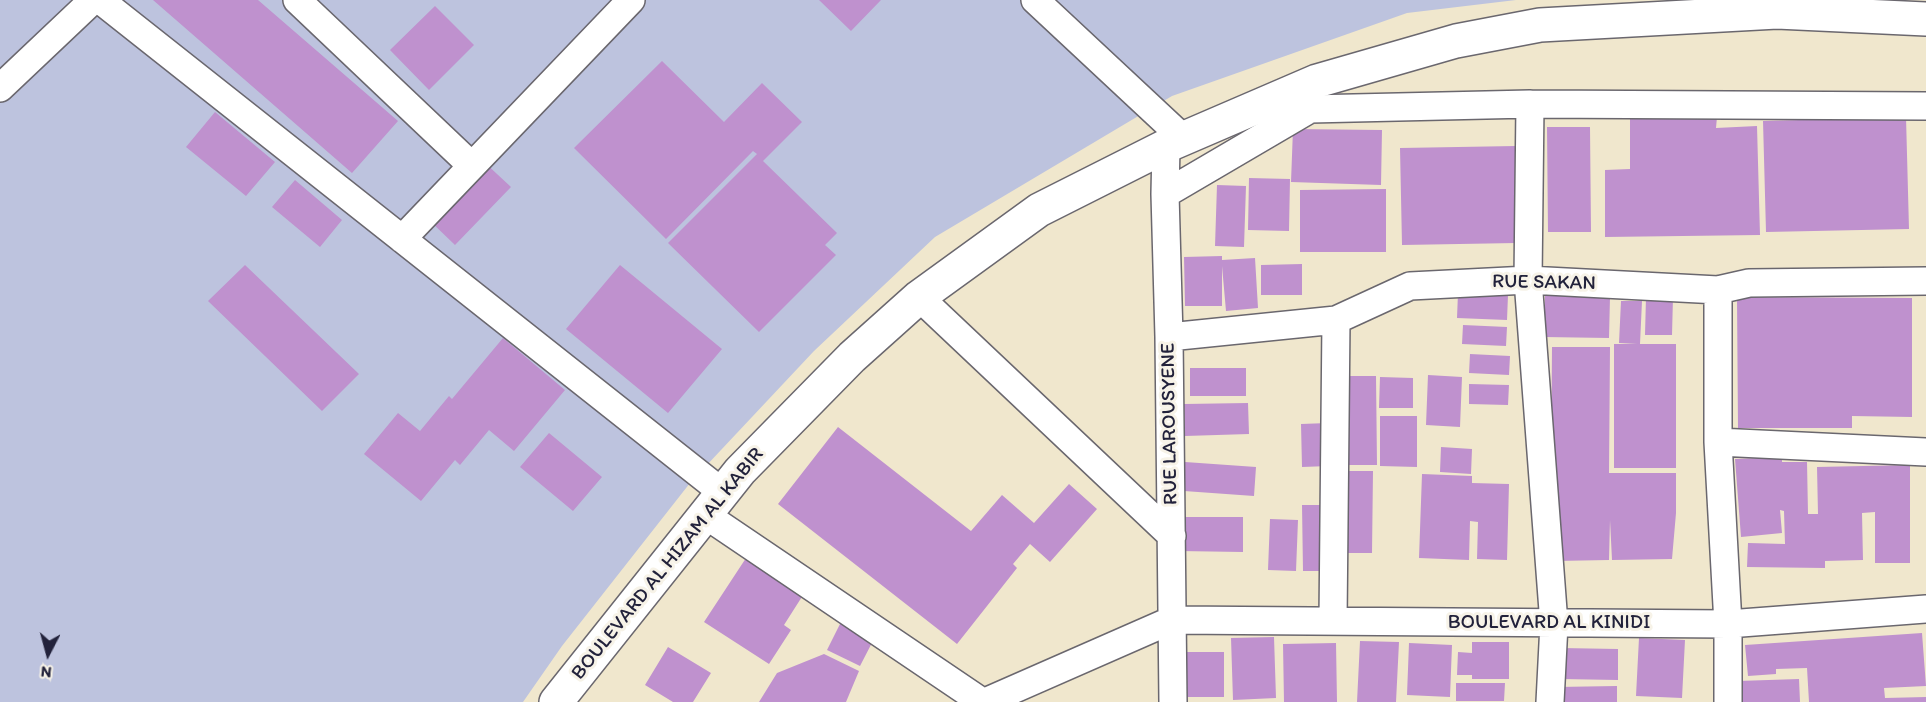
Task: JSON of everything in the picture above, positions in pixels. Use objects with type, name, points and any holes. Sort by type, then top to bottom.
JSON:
[{"type":"main road","name":"BOULEVARD AL HIZAM AL KABIR","points":[[556,702],[740,471],[852,357],[919,297],[1039,210],[1175,142],[1317,81],[1456,41],[1540,26],[1654,9],[1926,19]]},
{"type":"street","points":[[0,88],[93,0]]},
{"type":"street","points":[[100,0],[402,239],[713,503],[983,702],[1172,620]]},
{"type":"street","points":[[297,0],[472,166]]},
{"type":"street","points":[[402,239],[631,0]]},
{"type":"street","points":[[1035,0],[1175,142]]},
{"type":"street","points":[[1165,194],[1310,109],[1530,104],[1926,106]]},
{"type":"street","points":[[1530,104],[1528,280],[1554,624],[1550,702]]},
{"type":"street","name":"RUE LAROUSYENE","points":[[1173,702],[1165,194],[1175,142]]},
{"type":"street","name":"RUE SAKAN","points":[[1169,337],[1336,320],[1410,286],[1528,280],[1718,290],[1749,283],[1926,281]]},
{"type":"street","points":[[1718,290],[1718,442],[1728,624],[1728,702]]},
{"type":"street","points":[[919,297],[1172,536]]},
{"type":"street","points":[[1333,621],[1336,320]]},
{"type":"street","points":[[1718,442],[1926,452]]},
{"type":"street","name":"BOULEVARD AL KINIDI","points":[[1172,620],[1728,624],[1926,609]]},
{"type":"shaded area","points":[[0,0],[1516,0],[1407,13],[1172,96],[935,237],[814,351],[690,483],[562,646],[523,702],[0,702]]},
{"type":"building","points":[[153,0],[258,0],[398,121],[352,173]]},
{"type":"building","points":[[819,0],[881,0],[851,31]]},
{"type":"building","points":[[435,6],[474,45],[429,90],[390,50]]},
{"type":"building","points":[[662,61],[724,122],[762,83],[802,122],[763,161],[837,233],[825,245],[836,255],[759,332],[668,243],[757,154],[753,151],[666,239],[574,148]]},
{"type":"building","points":[[215,112],[275,162],[246,196],[186,147]]},
{"type":"building","points":[[1717,117],[1716,128],[1757,126],[1760,235],[1605,237],[1605,170],[1630,169],[1630,118]]},
{"type":"building","points":[[1906,117],[1909,229],[1766,232],[1763,121]]},
{"type":"building","points":[[1547,127],[1590,127],[1591,232],[1548,232]]},
{"type":"building","points":[[1293,129],[1382,130],[1381,185],[1291,182]]},
{"type":"building","points":[[1516,146],[1516,243],[1402,245],[1400,148]]},
{"type":"building","points":[[483,161],[511,187],[455,245],[428,219]]},
{"type":"building","points":[[1249,178],[1290,179],[1289,231],[1248,230]]},
{"type":"building","points":[[295,180],[342,220],[320,247],[272,207]]},
{"type":"building","points":[[1217,185],[1246,186],[1244,247],[1215,246]]},
{"type":"building","points":[[1386,189],[1386,252],[1300,252],[1300,190]]},
{"type":"building","points":[[1222,256],[1222,260],[1255,258],[1258,308],[1226,311],[1222,266],[1222,306],[1185,306],[1184,257]]},
{"type":"building","points":[[1302,264],[1302,295],[1261,295],[1261,265]]},
{"type":"building","points":[[245,265],[359,374],[322,411],[208,301]]},
{"type":"building","points":[[620,265],[722,349],[668,413],[566,329]]},
{"type":"building","points":[[1458,293],[1508,295],[1507,320],[1457,318]]},
{"type":"building","points":[[1545,295],[1610,297],[1609,338],[1544,337]]},
{"type":"building","points":[[1646,297],[1673,297],[1672,335],[1645,335]]},
{"type":"building","points":[[1737,297],[1912,298],[1912,417],[1852,416],[1852,428],[1738,428]]},
{"type":"building","points":[[1621,301],[1642,301],[1640,344],[1676,344],[1676,468],[1614,468],[1614,344],[1637,344],[1619,343]]},
{"type":"building","points":[[1463,325],[1507,327],[1506,346],[1462,344]]},
{"type":"building","points":[[503,338],[565,390],[514,451],[489,430],[460,465],[455,460],[421,501],[364,454],[398,413],[420,431],[449,396],[452,399]]},
{"type":"building","points":[[1552,347],[1610,347],[1609,473],[1676,473],[1676,513],[1672,559],[1612,560],[1610,520],[1609,560],[1555,561],[1551,472]]},
{"type":"building","points":[[1470,354],[1510,356],[1509,375],[1469,373]]},
{"type":"building","points":[[1190,368],[1246,368],[1246,396],[1190,396]]},
{"type":"building","points":[[1428,375],[1462,377],[1460,427],[1426,425]]},
{"type":"building","points":[[1339,376],[1376,376],[1377,465],[1341,465]]},
{"type":"building","points":[[1380,377],[1413,378],[1413,408],[1379,408]]},
{"type":"building","points":[[1469,384],[1509,385],[1508,405],[1469,404]]},
{"type":"building","points":[[1248,403],[1249,434],[1185,436],[1184,404]]},
{"type":"building","points":[[1380,416],[1417,416],[1417,467],[1380,466]]},
{"type":"building","points":[[1328,423],[1329,466],[1302,467],[1301,424]]},
{"type":"building","points":[[838,427],[971,531],[1002,495],[1034,523],[1069,484],[1097,509],[1050,562],[1030,544],[1013,564],[1017,568],[957,644],[778,504]]},
{"type":"building","points":[[549,433],[602,477],[573,511],[520,467]]},
{"type":"building","points":[[1441,447],[1472,449],[1471,474],[1440,472]]},
{"type":"building","points":[[1782,457],[1782,462],[1807,462],[1808,514],[1818,514],[1817,467],[1910,465],[1910,563],[1875,563],[1875,512],[1862,513],[1863,560],[1825,561],[1825,568],[1747,567],[1748,543],[1785,544],[1784,511],[1780,510],[1782,533],[1741,537],[1735,459]]},
{"type":"building","points":[[1185,462],[1256,467],[1254,496],[1184,491]]},
{"type":"building","points":[[1338,471],[1373,471],[1372,553],[1338,553]]},
{"type":"building","points":[[1422,474],[1472,476],[1472,483],[1509,484],[1507,560],[1477,559],[1478,522],[1470,521],[1469,560],[1419,558]]},
{"type":"building","points":[[1302,505],[1329,505],[1330,571],[1303,571]]},
{"type":"building","points":[[1178,517],[1243,517],[1243,552],[1178,551]]},
{"type":"building","points":[[1270,519],[1298,520],[1296,571],[1268,570]]},
{"type":"building","points":[[748,555],[805,592],[784,625],[791,630],[769,664],[704,622]]},
{"type":"building","points":[[843,618],[876,635],[860,666],[827,650]]},
{"type":"building","points":[[1922,633],[1926,686],[1884,688],[1885,698],[1926,697],[1926,702],[1809,702],[1807,668],[1776,669],[1776,674],[1748,676],[1745,645]]},
{"type":"building","points":[[1274,637],[1276,698],[1233,700],[1231,638]]},
{"type":"building","points":[[1639,638],[1685,640],[1682,698],[1636,696]]},
{"type":"building","points":[[1360,641],[1399,642],[1396,702],[1357,702]]},
{"type":"building","points":[[1472,642],[1509,642],[1509,679],[1472,679],[1472,675],[1457,675],[1458,652],[1472,653]]},
{"type":"building","points":[[1336,643],[1337,702],[1284,702],[1283,644]]},
{"type":"building","points":[[1409,643],[1452,645],[1450,697],[1407,695]]},
{"type":"building","points":[[668,647],[711,673],[693,702],[673,702],[645,685]]},
{"type":"building","points":[[1561,648],[1618,649],[1618,680],[1561,679]]},
{"type":"building","points":[[1185,652],[1224,652],[1224,697],[1185,697]]},
{"type":"building","points":[[824,654],[859,671],[846,702],[759,702],[777,673]]},
{"type":"building","points":[[1799,679],[1800,702],[1739,702],[1738,681]]},
{"type":"building","points":[[1456,683],[1505,683],[1504,701],[1456,701]]},
{"type":"building","points":[[1617,686],[1617,702],[1557,702],[1557,687]]}]
